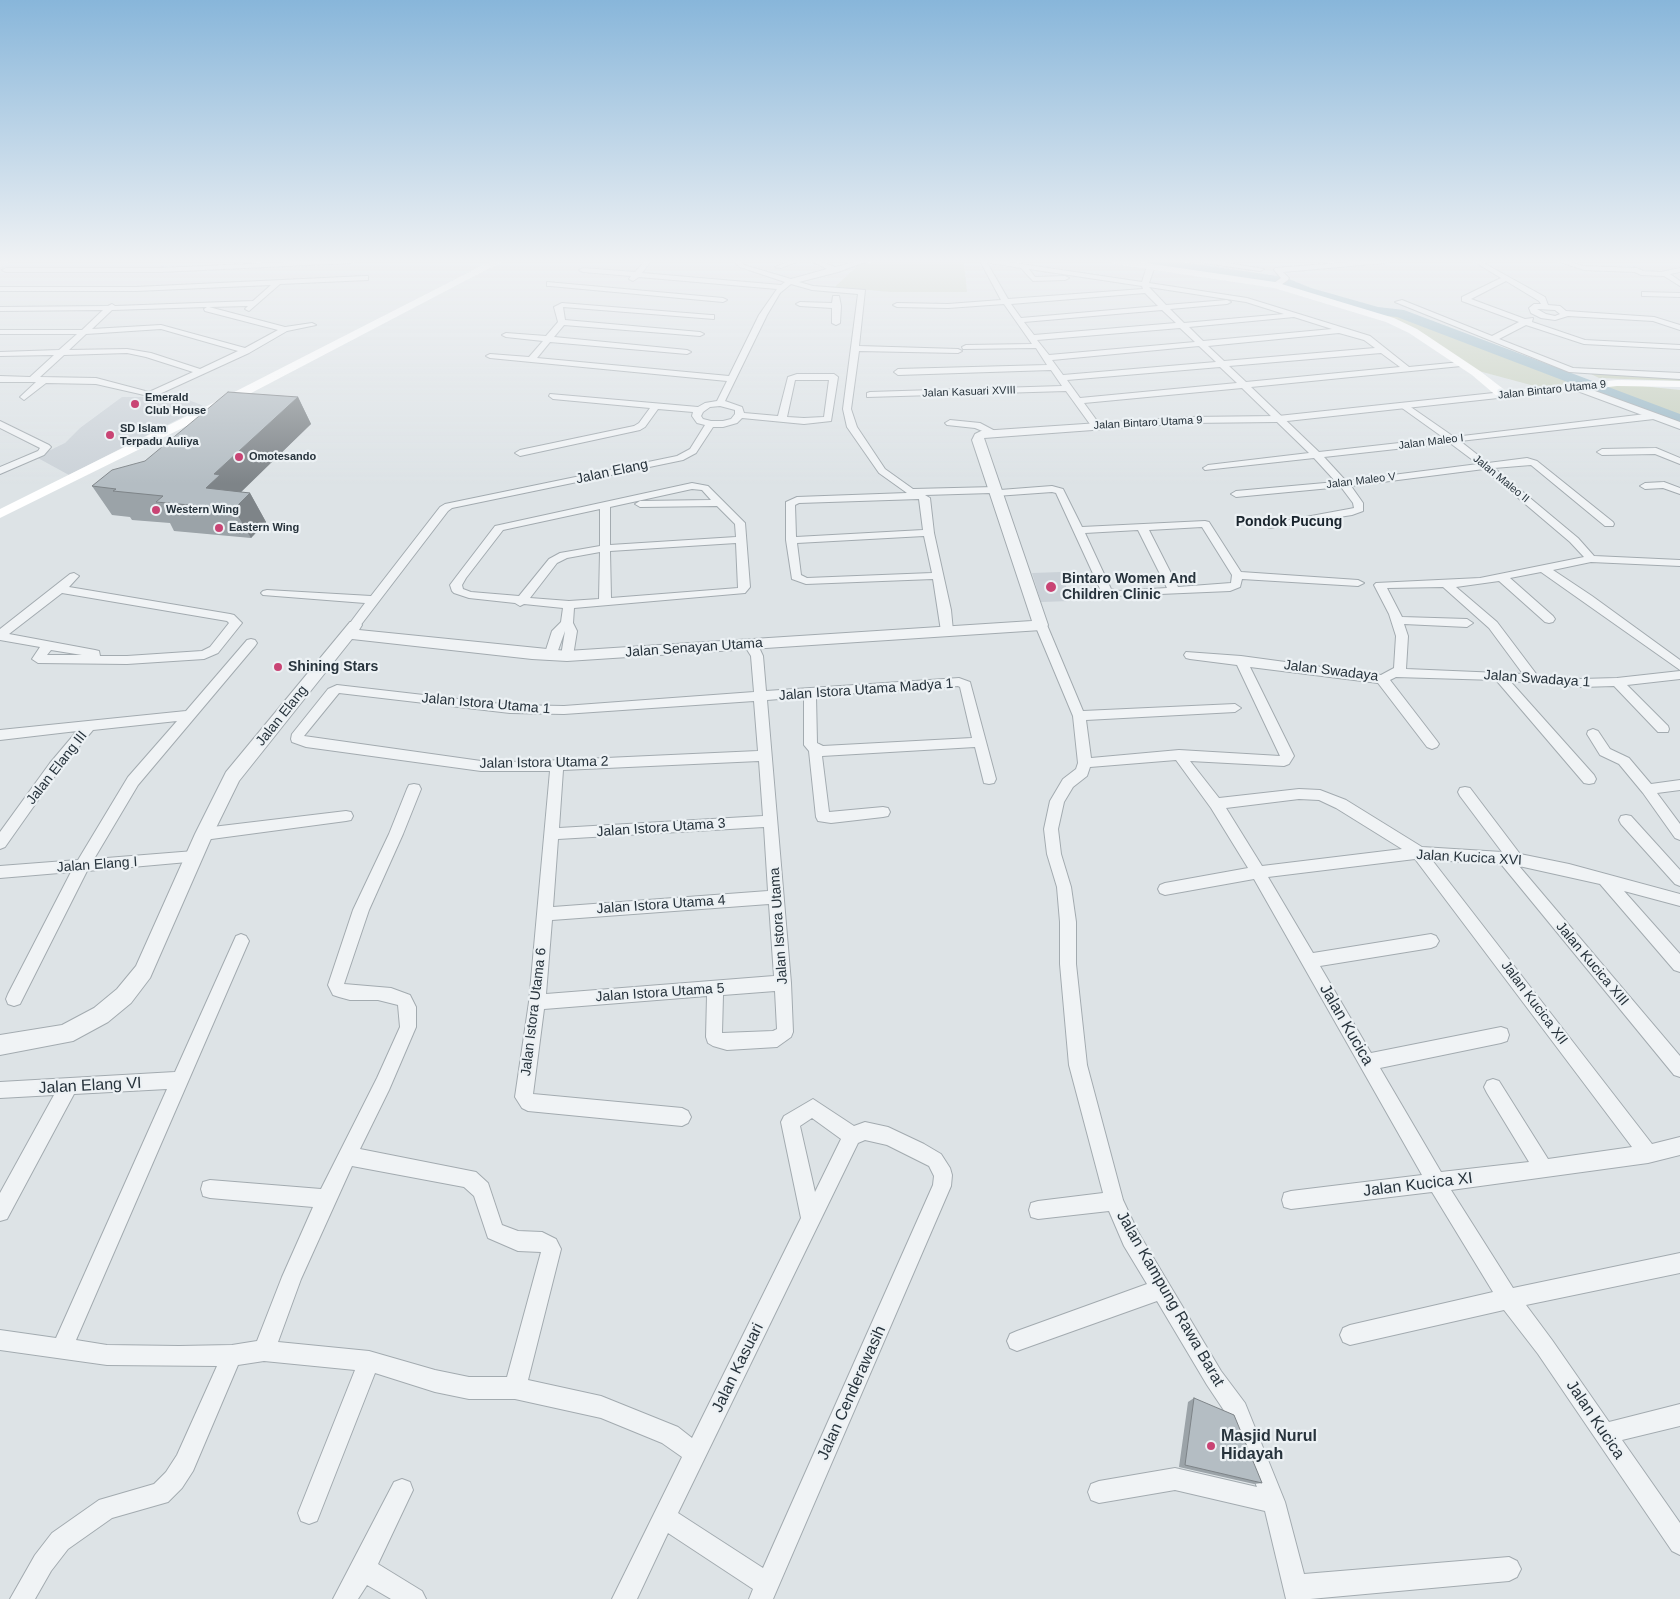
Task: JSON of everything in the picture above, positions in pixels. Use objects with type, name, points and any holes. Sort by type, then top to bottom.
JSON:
[{"type":"main road","points":[[0,514],[353,336]]},
{"type":"main road","points":[[1420,336],[1476,373],[1503,395]]},
{"type":"main road","points":[[1476,373],[1544,391]]},
{"type":"main road","name":"Jalan Bintaro Utama 9","points":[[1503,395],[1603,384],[1661,383],[1680,385]]},
{"type":"street","points":[[33,379],[78,336]]},
{"type":"street","points":[[192,336],[246,351]]},
{"type":"street","points":[[0,379],[96,380],[150,395],[246,351],[275,336]]},
{"type":"street","points":[[513,336],[687,353]]},
{"type":"street","points":[[532,360],[552,336]]},
{"type":"street","points":[[617,336],[687,353],[733,379]]},
{"type":"street","points":[[687,353],[699,336]]},
{"type":"street","points":[[720,403],[753,336]]},
{"type":"street","points":[[856,336],[848,392],[849,418],[852,427],[882,471],[911,492],[1052,489],[1060,491],[1078,530],[1107,591],[1117,594],[1230,588],[1236,585],[1237,575],[1204,524],[1078,530]]},
{"type":"street","points":[[1032,338],[1058,336]]},
{"type":"street","points":[[1195,336],[1316,455],[1344,484],[1358,503],[1358,509],[1352,512],[1273,526]]},
{"type":"street","points":[[1047,358],[1295,336]]},
{"type":"street","points":[[1360,336],[1367,338],[1407,369]]},
{"type":"street","points":[[1481,336],[1572,370],[1603,384]]},
{"type":"street","points":[[1492,340],[1500,336]]},
{"type":"street","points":[[1565,336],[1584,342],[1680,348]]},
{"type":"street","points":[[1032,338],[1095,425]]},
{"type":"street","points":[[854,348],[962,349],[1038,346]]},
{"type":"street","points":[[1061,378],[1383,350]]},
{"type":"street","points":[[0,354],[127,351],[148,355],[201,372]]},
{"type":"street","points":[[490,356],[532,360],[687,353]]},
{"type":"street","points":[[1078,401],[1461,364]]},
{"type":"street","points":[[898,372],[1053,367]]},
{"type":"street","points":[[1572,370],[1680,376]]},
{"type":"street","points":[[699,410],[696,416],[700,421],[710,424],[728,423],[740,415],[782,419],[814,422],[828,420],[834,377],[797,376],[792,378],[782,419]]},
{"type":"street","points":[[24,397],[45,379]]},
{"type":"street","points":[[1578,387],[1680,426]]},
{"type":"street","name":"Jalan Kasuari XVIII","points":[[870,395],[1068,388]]},
{"type":"street","name":"Jalan Bintaro Utama 9","points":[[978,431],[992,432],[1188,420],[1278,419],[1503,395]]},
{"type":"street","points":[[553,396],[699,410],[708,405],[720,403],[731,405],[738,409],[740,415]]},
{"type":"street","points":[[520,453],[640,427],[656,406]]},
{"type":"street","name":"Jalan Maleo II","points":[[1405,406],[1486,466],[1574,540],[1591,559]]},
{"type":"street","name":"Jalan Maleo I","points":[[1208,468],[1654,416]]},
{"type":"street","points":[[950,423],[978,431],[978,440],[1039,621],[1079,716],[1085,763],[1179,755],[1274,762],[1284,761],[1288,756],[1241,660]]},
{"type":"street","points":[[0,424],[46,447],[41,453],[0,471]]},
{"type":"street","name":"Jalan Elang","points":[[0,1045],[65,1034],[101,1015],[124,996],[143,972],[204,834],[232,777],[352,629],[372,600],[444,509],[449,506],[680,458],[692,451],[710,424]]},
{"type":"street","points":[[1602,452],[1656,451],[1680,461]]},
{"type":"street","name":"Jalan Maleo V","points":[[1236,494],[1344,484],[1531,461],[1609,524]]},
{"type":"street","points":[[1645,486],[1664,485],[1680,491]]},
{"type":"street","points":[[699,486],[722,503],[740,523],[744,587],[741,591],[569,606],[469,595],[458,591],[456,585],[499,528],[699,486]]},
{"type":"street","points":[[937,576],[806,581],[796,577],[791,540],[790,504],[793,501],[920,496],[925,498],[929,533],[948,623]]},
{"type":"street","points":[[608,505],[722,503]]},
{"type":"street","points":[[605,602],[605,548],[608,505]]},
{"type":"street","points":[[1142,527],[1174,590]]},
{"type":"street","points":[[791,540],[929,533]]},
{"type":"street","points":[[520,602],[557,557],[605,548],[742,540]]},
{"type":"street","name":"Jalan Swadaya","points":[[1190,655],[1388,676],[1400,670],[1402,636],[1397,620],[1380,585],[1446,584],[1503,578],[1591,559],[1680,564]]},
{"type":"street","points":[[1544,569],[1588,598],[1680,666]]},
{"type":"street","points":[[1237,575],[1358,583]]},
{"type":"street","points":[[0,636],[74,576]]},
{"type":"street","points":[[1503,578],[1548,619]]},
{"type":"street","points":[[1446,584],[1493,624],[1533,678]]},
{"type":"street","points":[[48,645],[38,659],[128,660],[206,654],[214,650],[236,622],[230,618],[60,589]]},
{"type":"street","points":[[267,593],[372,600]]},
{"type":"street","points":[[568,651],[571,631],[567,623],[569,606]]},
{"type":"street","points":[[1397,620],[1467,624]]},
{"type":"street","name":"Jalan Senayan Utama","points":[[568,651],[948,623],[1039,621]]},
{"type":"street","points":[[552,651],[558,631],[567,623]]},
{"type":"street","name":"Jalan Senayan Utama","points":[[352,629],[552,651],[568,651],[757,648],[948,623]]},
{"type":"street","points":[[0,636],[128,660]]},
{"type":"street","points":[[14,999],[82,866],[133,781],[251,643]]},
{"type":"street","name":"Jalan Istora Utama","points":[[715,988],[714,1037],[727,1042],[777,1039],[785,1032],[771,821],[759,698],[757,648]]},
{"type":"street","name":"Jalan Swadaya 1","points":[[1388,676],[1499,676],[1581,683],[1617,682],[1680,675]]},
{"type":"street","points":[[1388,676],[1432,744]]},
{"type":"street","points":[[1499,676],[1589,779]]},
{"type":"street","points":[[1617,682],[1663,729]]},
{"type":"street","name":"Jalan Istora Utama Madya 1","points":[[759,698],[964,683],[989,779]]},
{"type":"street","name":"Jalan Istora Utama 1","points":[[297,738],[298,734],[332,692],[337,689],[510,709],[538,710],[759,698]]},
{"type":"street","points":[[810,694],[811,745],[815,750],[823,817],[831,818],[883,812]]},
{"type":"street","points":[[1079,716],[1235,708]]},
{"type":"street","name":"Jalan Elang III","points":[[0,843],[55,766],[90,725],[190,715]]},
{"type":"street","points":[[0,735],[90,725]]},
{"type":"street","points":[[1594,734],[1606,752],[1624,761],[1649,791],[1680,834]]},
{"type":"street","name":"Jalan Istora Utama 2","points":[[297,738],[306,742],[481,766],[557,765],[764,756]]},
{"type":"street","points":[[815,750],[980,742]]},
{"type":"street","name":"Jalan Kucica","points":[[1179,755],[1216,804],[1258,872],[1436,1182],[1508,1299],[1545,1346],[1680,1543]]},
{"type":"street","name":"Jalan Kampung Rawa Barat","points":[[1085,763],[1082,772],[1068,783],[1057,801],[1051,829],[1054,854],[1064,887],[1068,922],[1068,964],[1073,1028],[1078,1065],[1114,1201],[1131,1239],[1214,1378],[1237,1411],[1274,1502],[1296,1593]]},
{"type":"street","name":"Jalan Istora Utama 6","points":[[557,765],[537,1002],[525,1100],[682,1117]]},
{"type":"street","points":[[1649,791],[1653,788],[1680,785]]},
{"type":"street","points":[[264,1351],[292,1277],[326,1199],[408,1027],[408,1007],[404,1000],[391,995],[350,993],[339,990],[336,985],[361,910],[396,834],[414,789]]},
{"type":"street","name":"Jalan Kucica XIII","points":[[1465,792],[1510,859],[1680,1069]]},
{"type":"street","points":[[1216,804],[1299,794],[1320,796],[1342,804],[1420,853]]},
{"type":"street","points":[[204,834],[346,816]]},
{"type":"street","points":[[1626,820],[1680,880]]},
{"type":"street","name":"Jalan Istora Utama 3","points":[[552,834],[771,821]]},
{"type":"street","name":"Jalan Kucica XVI","points":[[1165,889],[1258,872],[1420,853],[1510,859],[1605,880],[1680,900]]},
{"type":"street","name":"Jalan Kucica XII","points":[[1420,853],[1648,1154]]},
{"type":"street","name":"Jalan Elang I","points":[[0,872],[194,857]]},
{"type":"street","points":[[1605,880],[1680,965]]},
{"type":"street","name":"Jalan Istora Utama 4","points":[[545,914],[776,897]]},
{"type":"street","points":[[62,1348],[241,941]]},
{"type":"street","points":[[1309,961],[1431,941]]},
{"type":"street","name":"Jalan Istora Utama 5","points":[[537,1002],[783,983]]},
{"type":"street","points":[[1367,1062],[1501,1035]]},
{"type":"street","name":"Jalan Elang VI","points":[[0,1090],[68,1088],[180,1080]]},
{"type":"street","points":[[1493,1087],[1544,1169]]},
{"type":"street","points":[[0,1212],[68,1088]]},
{"type":"street","points":[[811,1219],[790,1122],[813,1108],[852,1136]]},
{"type":"street","name":"Jalan Cenderawasih","points":[[764,1591],[942,1186],[943,1175],[935,1160],[918,1150],[888,1136],[865,1131],[852,1136]]},
{"type":"street","name":"Jalan Kasuari","points":[[624,1599],[665,1518],[684,1445],[811,1219],[852,1136]]},
{"type":"street","name":"Jalan Kucica XI","points":[[1291,1200],[1544,1169],[1648,1154],[1680,1146]]},
{"type":"street","points":[[346,1156],[469,1178],[480,1190],[495,1231],[518,1241],[542,1242],[550,1246],[551,1249],[514,1388]]},
{"type":"street","points":[[210,1188],[326,1199]]},
{"type":"street","points":[[1038,1210],[1114,1201]]},
{"type":"street","points":[[1350,1335],[1680,1263]]},
{"type":"street","points":[[1017,1342],[1161,1289]]},
{"type":"street","points":[[0,1340],[107,1355],[232,1355],[264,1351],[369,1361],[435,1381],[468,1388],[514,1388],[601,1406],[684,1445]]},
{"type":"street","points":[[22,1599],[42,1563],[60,1541],[107,1508],[160,1494],[174,1480],[185,1463],[232,1355]]},
{"type":"street","points":[[310,1514],[369,1361]]},
{"type":"street","points":[[1604,1434],[1680,1416]]},
{"type":"street","points":[[1099,1492],[1174,1479],[1274,1502]]},
{"type":"street","points":[[345,1599],[402,1490]]},
{"type":"street","points":[[665,1518],[764,1591]]},
{"type":"street","points":[[362,1569],[414,1599]]},
{"type":"street","points":[[1296,1593],[1509,1569]]},
{"type":"shaded area","name":"SD Islam Terpadu Auliya","points":[[122,397],[181,397],[204,406],[69,475],[36,457],[65,443],[80,428]]},
{"type":"shaded area","name":"Bintaro Women And Children Clinic","points":[[1061,572],[1071,601],[1041,602],[1032,573]]},
{"type":"green space","points":[[1426,336],[1461,336],[1582,381],[1542,388],[1475,370]]},
{"type":"green space","points":[[1585,371],[1680,377],[1680,381],[1599,378]]},
{"type":"green space","points":[[1632,385],[1680,390],[1680,420],[1595,387]]},
{"type":"building","points":[[228,392],[298,397],[214,474],[220,475],[206,488],[250,493],[234,509],[156,502],[163,496],[113,491],[116,489],[92,486],[112,470],[145,461]]},
{"type":"building","name":"Masjid Nurul Hidayah","points":[[1194,1398],[1234,1415],[1262,1483],[1185,1465]]},
{"type":"waterway","points":[[1458,336],[1680,420]]},
{"type":"place","name":"Emerald Club House","points":[[135,404]]},
{"type":"place","name":"SD Islam Terpadu Auliya","points":[[110,435]]},
{"type":"place","name":"Omotesando","points":[[239,457]]},
{"type":"place","name":"Western Wing","points":[[156,510]]},
{"type":"place","name":"Eastern Wing","points":[[219,528]]},
{"type":"place","name":"Bintaro Women And Children Clinic","points":[[1051,587]]},
{"type":"place","name":"Shining Stars","points":[[278,667]]},
{"type":"place","name":"Masjid Nurul Hidayah","points":[[1211,1446]]},
{"type":"district","name":"Pondok Pucung","points":[[1289,522]]}]
